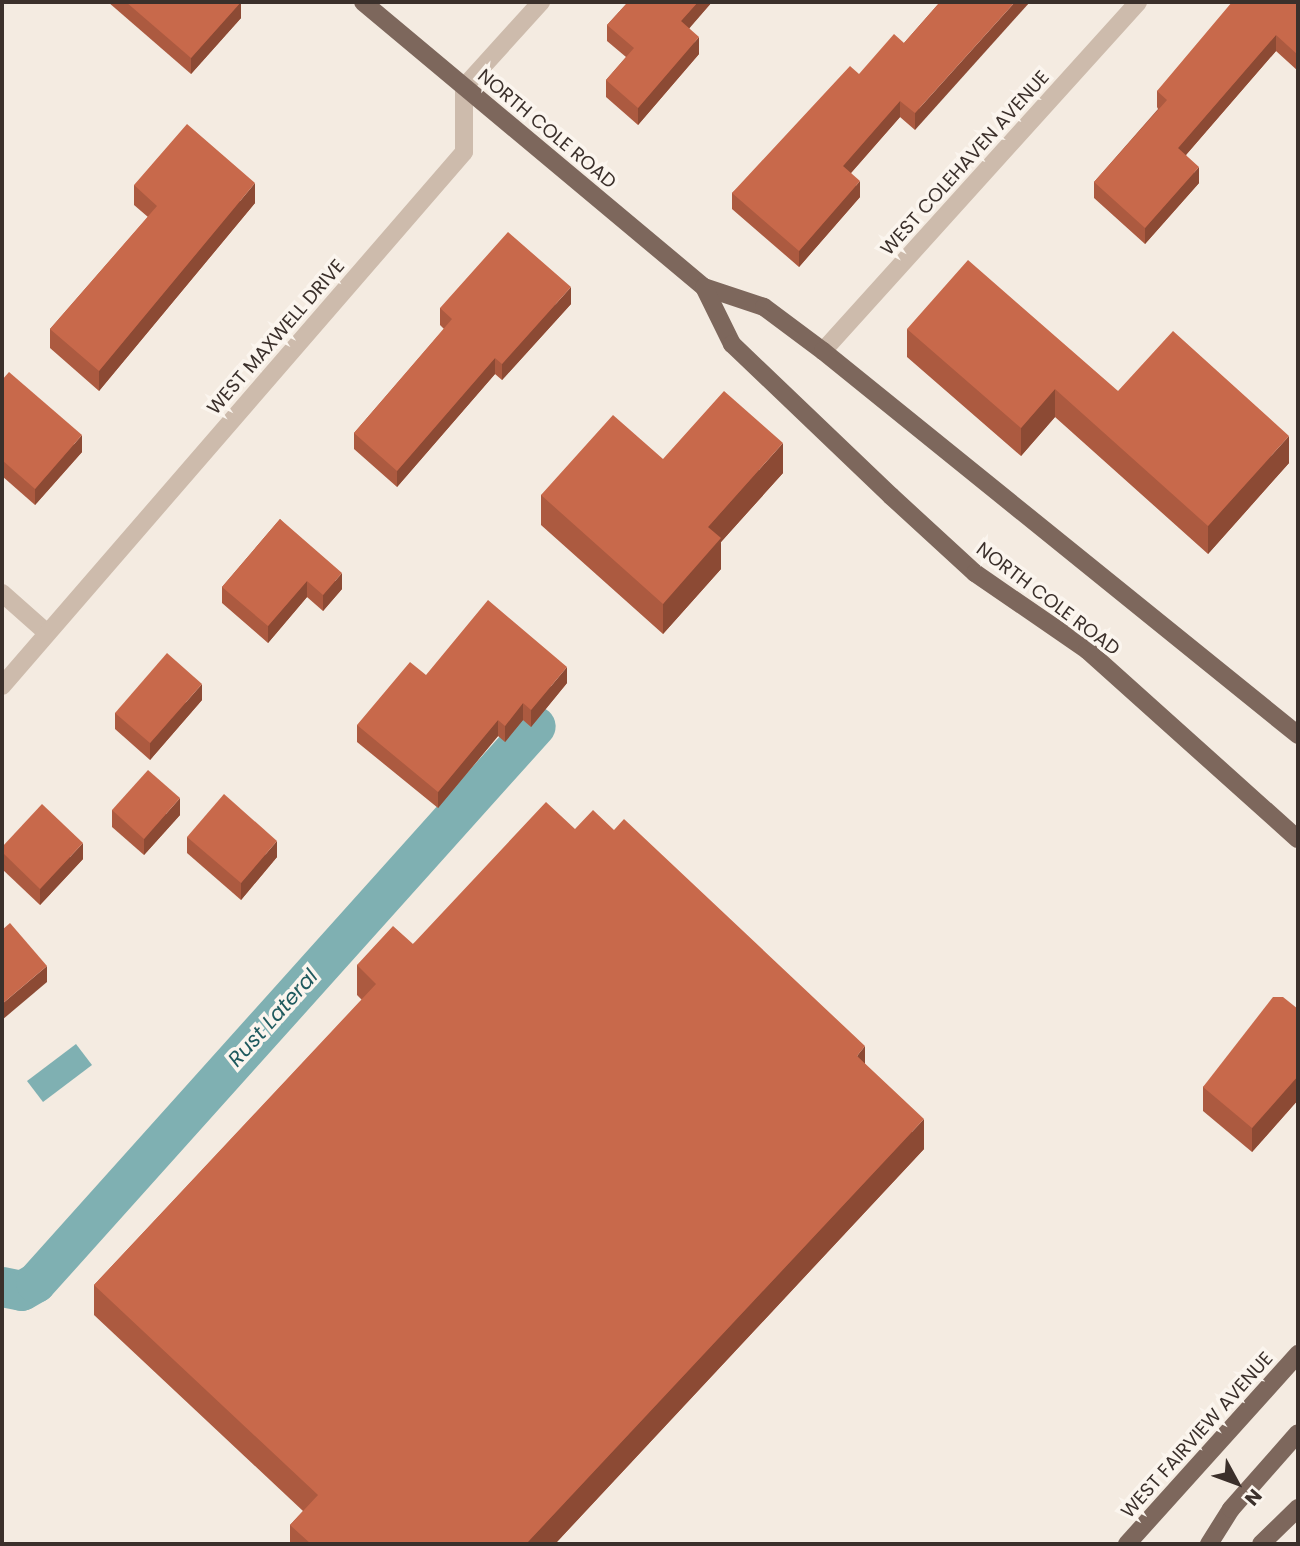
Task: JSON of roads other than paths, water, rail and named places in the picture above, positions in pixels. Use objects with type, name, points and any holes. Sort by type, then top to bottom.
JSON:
[{"type":"main road","name":"NORTH COLE ROAD","points":[[363,2],[704,287],[764,307],[1298,735]]},
{"type":"main road","name":"NORTH COLE ROAD","points":[[704,287],[732,344],[891,496],[975,573],[1087,650],[1298,839]]},
{"type":"main road","name":"WEST FAIRVIEW AVENUE","points":[[1127,1544],[1298,1354]]},
{"type":"main road","points":[[1209,1544],[1231,1509],[1298,1433]]},
{"type":"main road","points":[[1261,1544],[1298,1508]]},
{"type":"street","points":[[464,87],[541,2]]},
{"type":"street","name":"WEST COLEHAVEN AVENUE","points":[[823,352],[1138,2]]},
{"type":"street","name":"WEST MAXWELL DRIVE","points":[[2,686],[464,152],[464,87]]},
{"type":"street","points":[[2,593],[47,633]]},
{"type":"water","points":[[76,1044],[92,1065],[43,1102],[27,1081]]},
{"type":"waterway","name":"Rust Lateral","points":[[2,1287],[22,1291],[36,1283],[536,726]]}]
